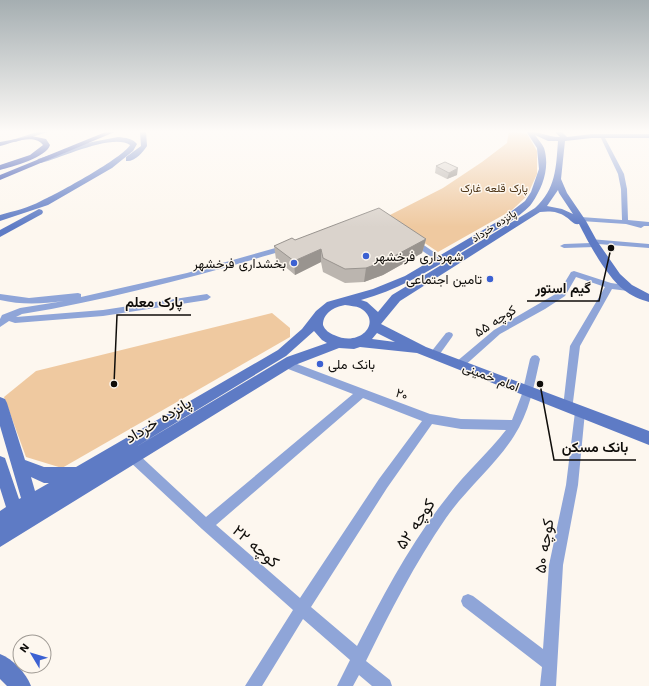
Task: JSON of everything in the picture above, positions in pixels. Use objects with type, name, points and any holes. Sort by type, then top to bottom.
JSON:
[{"type":"highway","points":[[0,168],[14,163]]},
{"type":"highway","points":[[0,178],[36,163]]},
{"type":"main road","points":[[109,166],[113,163]]},
{"type":"main road","points":[[0,219],[45,203],[114,163]]},
{"type":"main road","points":[[0,234],[122,163]]},
{"type":"main road","name":"پانزده خرداد","points":[[345,300],[377,292],[408,278],[503,222],[528,202],[535,192],[541,178],[542,163]]},
{"type":"main road","name":"پانزده خرداد","points":[[376,325],[396,298],[538,210],[550,198],[557,179],[560,163]]},
{"type":"main road","points":[[557,179],[563,193],[581,219],[591,240]]},
{"type":"main road","points":[[538,210],[550,209],[562,211],[572,217],[591,240],[616,276],[628,288],[649,298]]},
{"type":"main road","points":[[18,213],[18,217],[27,219]]},
{"type":"main road","points":[[0,219],[5,221],[8,226],[0,234]]},
{"type":"main road","points":[[345,300],[360,303],[372,311],[376,325],[373,333],[367,339],[359,342],[340,343],[331,340],[324,335],[318,322],[322,310],[328,305],[345,300]]},
{"type":"main road","name":"پانزده خرداد","points":[[0,520],[282,353],[306,332],[319,316]]},
{"type":"main road","name":"امام خمینی","points":[[376,325],[428,353],[649,438]]},
{"type":"main road","name":"امام خمینی","points":[[359,342],[428,353]]},
{"type":"main road","name":"پانزده خرداد","points":[[0,538],[286,364],[315,351],[340,343]]},
{"type":"main road","points":[[1,411],[30,502]]},
{"type":"main road","points":[[18,465],[44,474],[76,474]]},
{"type":"main road","points":[[1,473],[15,511]]},
{"type":"main road","points":[[0,664],[21,686]]},
{"type":"street","points":[[616,163],[621,174],[624,189],[625,222]]},
{"type":"street","points":[[581,219],[649,224]]},
{"type":"street","points":[[625,222],[642,226]]},
{"type":"street","points":[[408,237],[440,259]]},
{"type":"street","points":[[564,246],[591,240],[649,246]]},
{"type":"street","points":[[0,324],[4,316],[20,311],[107,296],[133,288],[232,264],[291,246]]},
{"type":"street","name":"کوچه ۵۵","points":[[459,365],[497,332],[562,294],[574,274],[610,286],[628,288]]},
{"type":"street","name":"کوچه ۵۰","points":[[548,686],[556,565],[572,485],[574,409],[571,364],[575,346],[610,286]]},
{"type":"street","points":[[0,298],[24,301],[133,288]]},
{"type":"street","points":[[4,316],[15,320],[104,313],[207,297]]},
{"type":"street","points":[[428,353],[449,335]]},
{"type":"street","name":"کوچه ۵۲","points":[[345,686],[414,555],[438,518],[467,481],[487,461],[507,437],[520,415],[535,359]]},
{"type":"street","name":"۲۰","points":[[286,364],[430,419],[461,424],[514,425]]},
{"type":"street","points":[[206,525],[361,393]]},
{"type":"street","points":[[253,686],[303,609],[352,528],[401,456],[430,419]]},
{"type":"street","name":"کوچه ۲۲","points":[[134,457],[206,525],[303,609],[384,686]]},
{"type":"street","points":[[468,601],[549,663]]},
{"type":"green space","name":"پارک قلعه غارک","points":[[480,163],[537,163],[537,174],[527,196],[512,210],[438,252],[386,217],[443,188]]},
{"type":"green space","points":[[272,313],[290,328],[290,337],[62,468],[26,457],[4,397],[36,371]]},
{"type":"building","points":[[447,163],[458,168],[449,173],[436,166]]},
{"type":"building","points":[[379,208],[426,239],[385,261],[366,268],[345,269],[323,258],[321,249],[294,261],[274,246],[292,238],[295,240]]},
{"type":"place","name":"گیم استور","points":[[611,248]]},
{"type":"place","name":"شهرداری فرخشهر","points":[[366,256]]},
{"type":"place","name":"بخشداری فرخشهر","points":[[294,263]]},
{"type":"place","name":"تامین اجتماعی","points":[[490,279]]},
{"type":"place","name":"بانک ملی","points":[[320,364]]},
{"type":"place","name":"پارک معلم","points":[[114,384]]},
{"type":"place","name":"بانک مسکن","points":[[540,384]]}]
